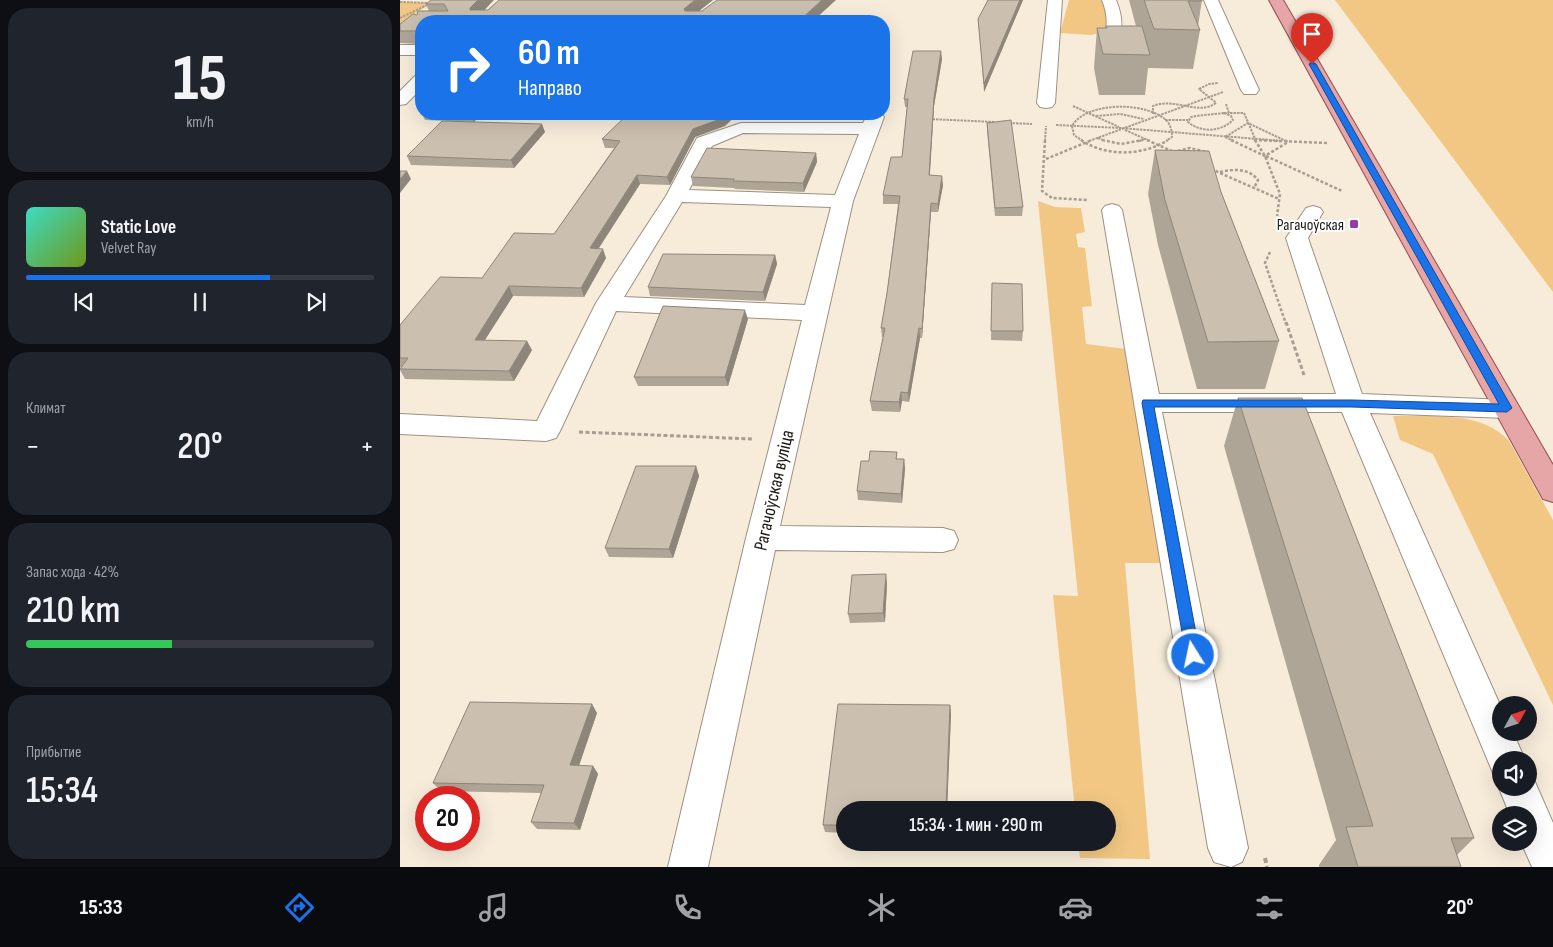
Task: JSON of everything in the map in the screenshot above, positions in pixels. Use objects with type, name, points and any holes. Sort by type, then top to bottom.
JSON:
[{"type":"main road","points":[[1276,0],[1553,491]]},
{"type":"street","points":[[1046,103],[1056,0]]},
{"type":"street","points":[[1106,52],[1116,30],[1116,21],[1109,0]]},
{"type":"street","points":[[1211,0],[1250,90]]},
{"type":"street","points":[[400,50],[415,50]]},
{"type":"street","points":[[400,424],[546,431],[608,303],[676,196],[704,142],[741,128],[873,123]]},
{"type":"street","name":"Рагачоўская вуліца","points":[[688,867],[784,440],[844,201],[873,123]]},
{"type":"street","points":[[676,196],[844,201]]},
{"type":"street","points":[[1112,210],[1228,848]]},
{"type":"street","points":[[1313,212],[1297,238],[1352,403],[1502,751]]},
{"type":"street","points":[[608,303],[816,313]]},
{"type":"street","points":[[1147,403],[1352,403],[1507,408]]},
{"type":"street","points":[[761,538],[943,540]]},
{"type":"street","points":[[1521,796],[1552,867]]},
{"type":"path","points":[[400,2],[431,3],[400,17]]},
{"type":"path","points":[[422,7],[430,7]]},
{"type":"path","points":[[1155,116],[1152,113],[1153,106],[1160,102],[1170,102],[1200,109],[1211,107],[1216,103],[1201,91],[1200,88],[1209,84],[1220,83]]},
{"type":"path","points":[[1046,159],[1121,128],[1228,90]]},
{"type":"path","points":[[1066,103],[1181,155]]},
{"type":"path","points":[[1240,105],[1255,140]]},
{"type":"path","points":[[1165,120],[1172,138],[1160,146],[1142,151],[1122,152],[1104,150],[1085,143],[1074,136],[1072,126],[1077,118],[1087,112],[1102,108],[1121,107],[1138,110],[1165,120],[1188,120],[1197,115],[1229,113]]},
{"type":"path","points":[[1096,116],[1110,113],[1146,119]]},
{"type":"path","points":[[1188,120],[1190,125],[1199,128],[1220,128],[1233,120],[1231,116],[1224,113]]},
{"type":"path","points":[[873,123],[999,122]]},
{"type":"path","points":[[1008,123],[1037,124]]},
{"type":"path","points":[[1248,123],[1288,142]]},
{"type":"path","points":[[1225,137],[1248,123]]},
{"type":"path","points":[[1046,125],[1121,128],[1255,140],[1357,144]]},
{"type":"path","points":[[1225,137],[1342,191]]},
{"type":"path","points":[[1097,138],[1117,143],[1145,139]]},
{"type":"path","points":[[1265,156],[1288,142]]},
{"type":"path","points":[[1173,152],[1190,148],[1209,154]]},
{"type":"path","points":[[1206,166],[1279,199]]},
{"type":"path","points":[[1220,172],[1232,170],[1250,172],[1258,180],[1254,188]]},
{"type":"path","points":[[546,431],[784,440]]},
{"type":"path","points":[[1265,854],[1267,867]]},
{"type":"shaded area","points":[[1069,0],[1104,0],[1109,23],[1104,32],[1091,35],[1060,33]]},
{"type":"shaded area","points":[[1335,0],[1553,0],[1553,292]]},
{"type":"shaded area","points":[[400,2],[431,3],[400,24]]},
{"type":"shaded area","points":[[1038,201],[1055,207],[1081,208],[1085,232],[1076,234],[1078,247],[1085,248],[1092,306],[1082,307],[1086,344],[1126,349],[1162,563],[1125,563],[1150,859],[1080,858],[1079,851],[1116,851],[1116,801],[1074,801],[1053,595],[1078,596]]},
{"type":"shaded area","points":[[1393,416],[1455,417],[1484,424],[1498,431],[1509,441],[1553,520],[1553,705],[1433,454],[1400,440]]},
{"type":"building","points":[[431,0],[478,0],[470,10],[488,10],[499,0],[695,0],[684,9],[685,11],[702,11],[717,0],[822,0],[806,15],[417,15],[418,11],[448,11],[444,4],[426,4]]},
{"type":"building","points":[[988,0],[1020,0],[984,84],[978,19]]},
{"type":"building","points":[[1144,0],[1202,0],[1188,1],[1200,30],[1154,29]]},
{"type":"building","points":[[413,14],[417,15],[415,15],[415,31],[400,31],[400,24]]},
{"type":"building","points":[[1106,26],[1142,26],[1150,55],[1103,54],[1097,28],[1107,28]]},
{"type":"building","points":[[913,51],[941,51],[934,98],[929,175],[942,176],[938,204],[931,203],[922,329],[919,328],[908,393],[901,392],[899,402],[870,401],[885,328],[881,328],[900,196],[883,195],[891,157],[902,157],[908,99],[904,99]]},
{"type":"building","points":[[622,120],[718,120],[693,129],[667,177],[637,175],[590,248],[603,249],[581,288],[509,286],[475,340],[527,341],[509,371],[400,369],[408,358],[400,358],[400,325],[440,277],[482,278],[514,233],[554,234],[620,141],[602,139]]},
{"type":"building","points":[[1011,120],[1023,207],[995,208],[987,123]]},
{"type":"building","points":[[442,121],[542,124],[511,160],[407,156]]},
{"type":"building","points":[[707,148],[816,153],[803,183],[733,181],[734,179],[691,177]]},
{"type":"building","points":[[1155,150],[1209,151],[1221,192],[1279,341],[1208,342],[1165,200]]},
{"type":"building","points":[[400,171],[407,171],[400,179]]},
{"type":"building","points":[[663,254],[775,255],[763,292],[648,287]]},
{"type":"building","points":[[992,283],[1022,284],[1023,331],[991,331]]},
{"type":"building","points":[[663,306],[745,310],[725,377],[634,377]]},
{"type":"building","points":[[1238,398],[1302,398],[1474,838],[1451,838],[1461,867],[1358,867],[1346,827],[1373,826]]},
{"type":"building","points":[[870,451],[897,452],[896,459],[904,459],[901,494],[857,491],[861,461],[869,461]]},
{"type":"building","points":[[636,466],[696,466],[669,549],[605,548]]},
{"type":"building","points":[[886,574],[883,613],[848,614],[852,575]]},
{"type":"building","points":[[470,702],[592,704],[570,765],[593,766],[574,823],[531,822],[544,785],[433,783]]},
{"type":"building","points":[[838,704],[950,705],[946,801],[836,801],[836,825],[823,825]]},
{"type":"place","name":"Рагачоўская","points":[[1354,224]]},
{"type":"route","points":[[1193,655],[1147,403],[1352,403],[1507,408],[1312,64]]}]
